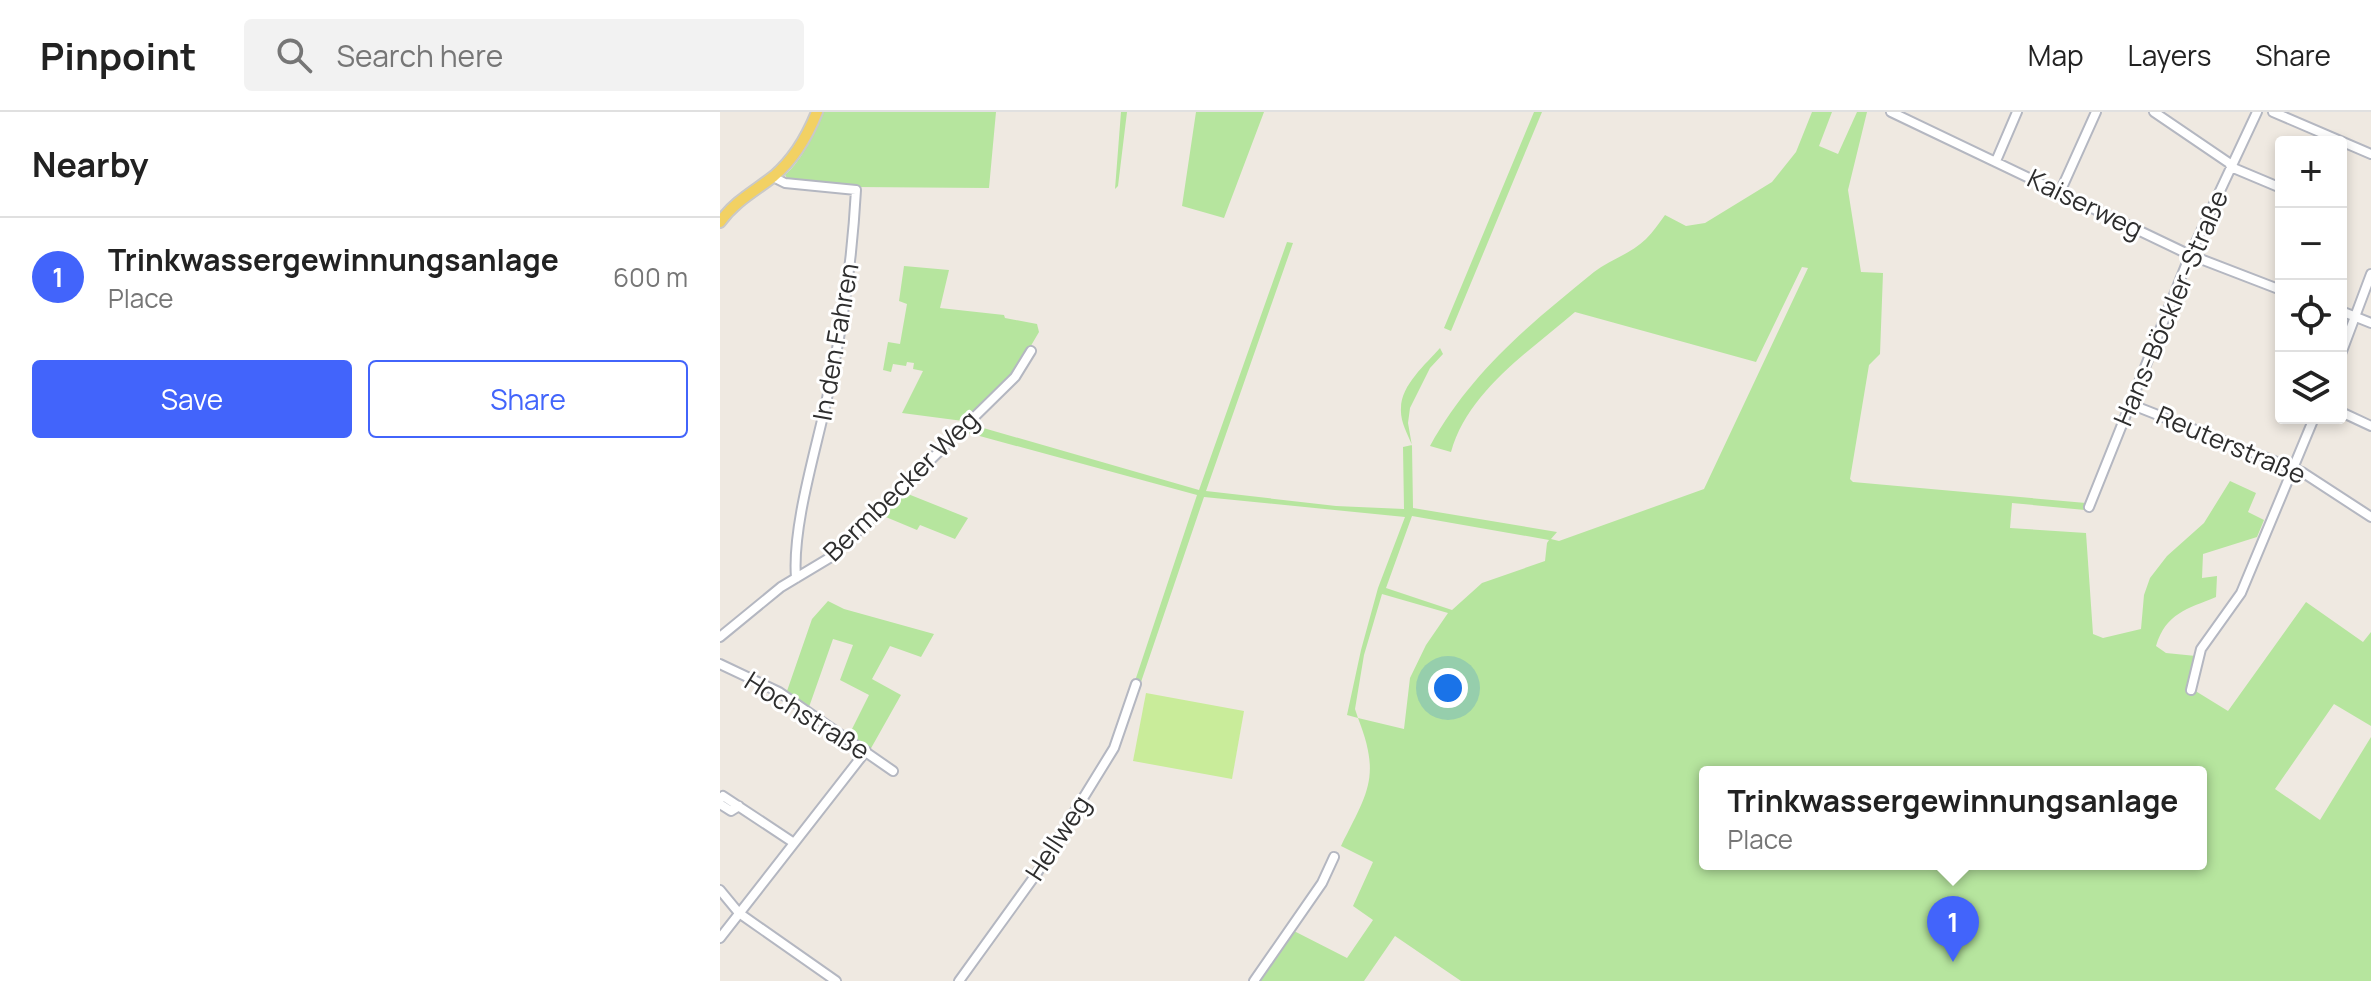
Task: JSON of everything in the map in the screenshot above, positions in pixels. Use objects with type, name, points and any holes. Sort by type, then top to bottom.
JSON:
[{"type":"main road","points":[[720,222],[743,197],[773,177],[793,157],[817,112]]},
{"type":"street","name":"Kaiserweg","points":[[1891,112],[2190,255],[2275,288]]},
{"type":"street","points":[[1996,161],[2017,112]]},
{"type":"street","points":[[2060,192],[2096,112]]},
{"type":"street","points":[[2154,112],[2231,167],[2275,185]]},
{"type":"street","name":"Hans-Böckler-Straße","points":[[2089,507],[2190,255],[2257,112]]},
{"type":"street","points":[[2273,112],[2371,154]]},
{"type":"street","name":"In den Fahren","points":[[773,177],[785,183],[856,190],[847,290],[801,518],[795,561],[796,578]]},
{"type":"street","points":[[2342,352],[2371,274]]},
{"type":"street","points":[[2347,313],[2371,323]]},
{"type":"street","name":"Bermbecker Weg","points":[[720,637],[781,587],[831,557],[1015,377],[1031,351]]},
{"type":"street","name":"Reuterstraße","points":[[2130,404],[2302,472],[2371,517]]},
{"type":"street","points":[[2347,415],[2371,426]]},
{"type":"street","points":[[2191,690],[2201,649],[2241,593],[2312,424]]},
{"type":"street","name":"Hochstraße","points":[[720,664],[779,692],[893,771]]},
{"type":"street","name":"Hellweg","points":[[959,981],[1037,873],[1114,748],[1136,684]]},
{"type":"street","points":[[720,938],[866,751]]},
{"type":"street","points":[[720,801],[731,811],[739,806],[794,843]]},
{"type":"street","points":[[1254,981],[1322,883],[1334,857]]},
{"type":"street","points":[[720,890],[739,913],[836,981]]},
{"type":"green space","points":[[821,112],[996,112],[989,188],[855,187],[789,181],[785,175],[802,154]]},
{"type":"green space","points":[[1121,112],[1127,112],[1118,186],[1115,189]]},
{"type":"green space","points":[[1196,112],[1264,112],[1224,218],[1182,206]]},
{"type":"green space","points":[[1534,112],[1542,112],[1451,331],[1444,328]]},
{"type":"green space","points":[[1812,112],[1832,112],[1819,146],[1838,154],[1857,112],[1867,112],[1848,190],[1861,272],[1883,273],[1880,354],[1869,365],[1850,479],[1853,482],[2086,503],[2085,510],[2012,503],[2010,528],[2086,533],[2093,634],[2103,638],[2141,629],[2144,595],[2150,578],[2167,556],[2204,523],[2230,481],[2256,493],[2248,512],[2264,520],[2257,537],[2203,554],[2202,578],[2217,576],[2216,597],[2172,619],[2156,646],[2166,653],[2196,656],[2189,687],[2228,711],[2306,602],[2363,642],[2371,632],[2371,726],[2334,704],[2275,789],[2320,820],[2371,737],[2371,981],[1461,981],[1395,936],[1364,981],[1259,981],[1294,931],[1347,958],[1373,920],[1353,906],[1373,862],[1341,846],[1364,797],[1370,770],[1358,718],[1347,715],[1378,588],[1405,517],[1204,497],[1141,682],[1135,681],[1197,495],[965,432],[973,425],[1199,490],[1287,242],[1293,243],[1206,491],[1336,506],[1404,509],[1403,447],[1412,445],[1413,508],[1557,532],[1551,539],[1559,541],[1704,489],[1808,268],[1802,267],[1756,362],[1575,312],[1520,357],[1486,391],[1459,430],[1451,452],[1430,446],[1464,395],[1503,351],[1594,272],[1640,244],[1665,215],[1686,226],[1705,223],[1772,182],[1796,152]],"holes":[[[1412,516],[1549,540],[1545,561],[1482,583],[1452,610],[1386,588]],[[1382,594],[1448,613],[1426,645],[1410,678],[1404,729],[1358,718],[1355,709],[1364,655]]]},
{"type":"green space","points":[[904,266],[949,270],[940,308],[1004,315],[1005,318],[1037,324],[1039,332],[1015,373],[963,421],[902,413],[923,371],[913,369],[914,363],[907,362],[906,366],[893,364],[891,372],[883,370],[888,342],[900,344],[907,304],[899,301]]},
{"type":"green space","points":[[1440,348],[1443,354],[1430,368],[1410,408],[1408,423],[1412,444],[1402,418],[1402,399],[1415,375]]},
{"type":"green space","points":[[903,492],[968,518],[955,539],[920,525],[917,530],[881,515]]},
{"type":"green space","points":[[828,601],[844,609],[934,634],[921,657],[890,646],[872,679],[901,695],[870,750],[849,735],[869,695],[840,680],[853,645],[833,639],[809,707],[787,691],[812,619]]},
{"type":"green space","points":[[1146,693],[1244,711],[1232,779],[1133,761]]},
{"type":"place","name":"Trinkwassergewinnungsanlage","points":[[1953,962]]}]
